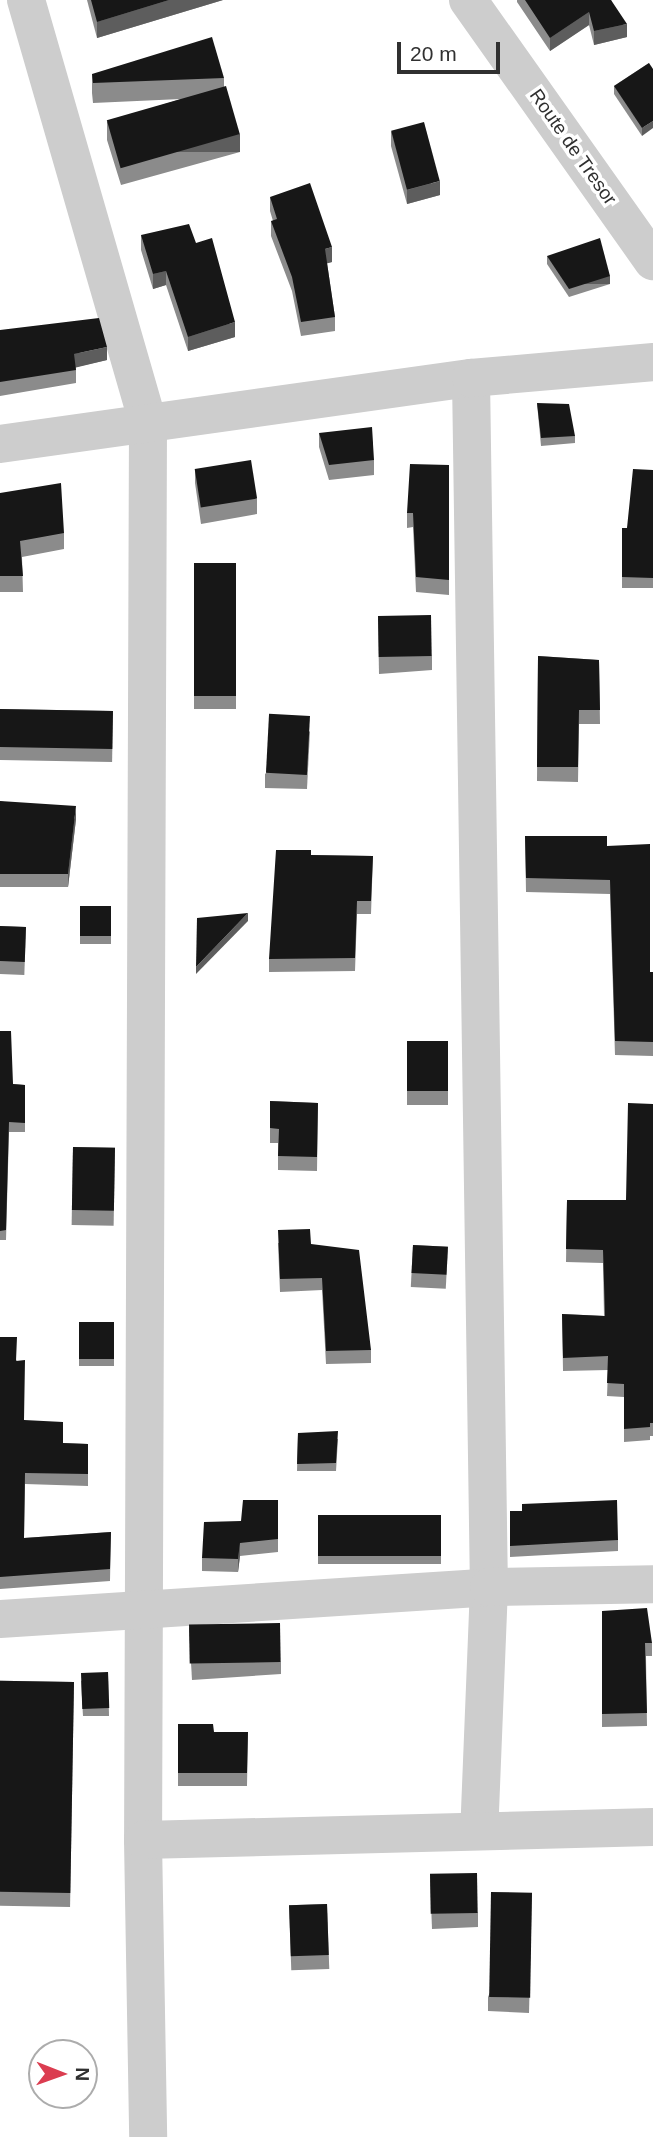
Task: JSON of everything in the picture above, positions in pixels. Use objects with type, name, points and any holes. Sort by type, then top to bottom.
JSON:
[{"type":"street","points":[[26,0],[148,424],[147,1612],[143,1840],[148,2137]]},
{"type":"street","name":"Route de Tresor","points":[[468,0],[653,261]]},
{"type":"street","points":[[0,444],[471,378],[653,362]]},
{"type":"street","points":[[471,378],[489,1587],[479,1832]]},
{"type":"street","points":[[0,1619],[147,1612],[489,1587],[653,1584]]},
{"type":"street","points":[[143,1840],[653,1827]]},
{"type":"building","points":[[91,0],[169,0],[97,22]]},
{"type":"building","points":[[525,0],[611,0],[627,24],[594,31],[589,12],[550,38]]},
{"type":"building","points":[[212,37],[224,78],[93,83],[92,74]]},
{"type":"building","points":[[649,63],[653,69],[653,121],[642,128],[614,86]]},
{"type":"building","points":[[226,86],[240,134],[121,168],[107,120]]},
{"type":"building","points":[[424,122],[440,181],[407,190],[391,131]]},
{"type":"building","points":[[310,183],[332,247],[325,249],[335,317],[301,322],[292,277],[271,221],[277,219],[270,197]]},
{"type":"building","points":[[189,224],[196,243],[212,238],[235,322],[188,337],[166,271],[153,274],[141,235]]},
{"type":"building","points":[[600,238],[610,276],[569,289],[547,256]]},
{"type":"building","points":[[99,318],[107,347],[74,354],[76,370],[0,382],[0,330]]},
{"type":"building","points":[[537,403],[569,404],[575,436],[541,438]]},
{"type":"building","points":[[372,427],[374,460],[329,465],[319,433]]},
{"type":"building","points":[[251,460],[257,499],[201,507],[195,469]]},
{"type":"building","points":[[410,464],[449,465],[449,580],[416,577],[413,513],[407,513]]},
{"type":"building","points":[[633,469],[653,470],[653,578],[622,577],[622,528],[627,528]]},
{"type":"building","points":[[61,483],[64,533],[20,541],[23,576],[0,576],[0,493]]},
{"type":"building","points":[[194,563],[236,563],[236,696],[194,696]]},
{"type":"building","points":[[431,615],[432,656],[379,657],[378,616]]},
{"type":"building","points":[[538,656],[599,660],[600,710],[579,710],[578,767],[537,767]]},
{"type":"building","points":[[0,709],[113,711],[112,749],[0,747]]},
{"type":"building","points":[[269,714],[310,716],[307,775],[266,773]]},
{"type":"building","points":[[0,801],[76,806],[68,874],[0,874]]},
{"type":"building","points":[[525,836],[607,836],[607,846],[650,844],[653,1042],[615,1041],[610,880],[526,878]]},
{"type":"building","points":[[276,850],[311,850],[311,855],[373,856],[371,901],[357,901],[355,958],[269,959]]},
{"type":"building","points":[[80,906],[111,906],[111,936],[80,936]]},
{"type":"building","points":[[248,913],[196,967],[197,918]]},
{"type":"building","points":[[0,926],[26,927],[25,962],[0,961]]},
{"type":"building","points":[[0,1031],[11,1031],[13,1084],[25,1085],[25,1123],[9,1122],[6,1230],[0,1231]]},
{"type":"building","points":[[407,1041],[448,1041],[448,1091],[407,1091]]},
{"type":"building","points":[[270,1101],[318,1103],[317,1157],[278,1156],[279,1129],[270,1128]]},
{"type":"building","points":[[628,1103],[653,1104],[653,1423],[650,1423],[650,1427],[624,1429],[624,1384],[607,1383],[608,1356],[563,1358],[562,1314],[605,1316],[603,1250],[566,1249],[567,1200],[626,1200]]},
{"type":"building","points":[[73,1147],[115,1148],[114,1211],[72,1210]]},
{"type":"building","points":[[310,1229],[311,1244],[359,1250],[371,1350],[326,1351],[322,1278],[280,1279],[278,1230]]},
{"type":"building","points":[[413,1245],[448,1247],[446,1275],[412,1273]]},
{"type":"building","points":[[79,1322],[114,1322],[114,1359],[79,1359]]},
{"type":"building","points":[[0,1337],[17,1337],[16,1361],[25,1360],[24,1420],[63,1422],[63,1443],[88,1444],[88,1474],[25,1473],[24,1538],[111,1532],[110,1569],[0,1577]]},
{"type":"building","points":[[338,1431],[336,1463],[297,1464],[298,1433]]},
{"type":"building","points":[[243,1500],[278,1500],[278,1539],[240,1543],[238,1559],[202,1558],[204,1522],[241,1521]]},
{"type":"building","points":[[617,1500],[618,1540],[510,1546],[510,1511],[522,1511],[522,1504]]},
{"type":"building","points":[[318,1515],[441,1515],[441,1556],[318,1556]]},
{"type":"building","points":[[647,1608],[652,1643],[645,1643],[647,1713],[602,1714],[602,1611]]},
{"type":"building","points":[[280,1623],[281,1662],[190,1664],[189,1625]]},
{"type":"building","points":[[108,1672],[109,1708],[82,1709],[81,1673]]},
{"type":"building","points":[[0,1681],[74,1682],[70,1893],[0,1892]]},
{"type":"building","points":[[178,1724],[213,1724],[214,1732],[248,1732],[247,1773],[178,1773]]},
{"type":"building","points":[[477,1873],[478,1913],[431,1914],[430,1874]]},
{"type":"building","points":[[491,1892],[532,1893],[530,1998],[489,1997]]},
{"type":"building","points":[[327,1904],[329,1955],[291,1956],[289,1905]]}]
